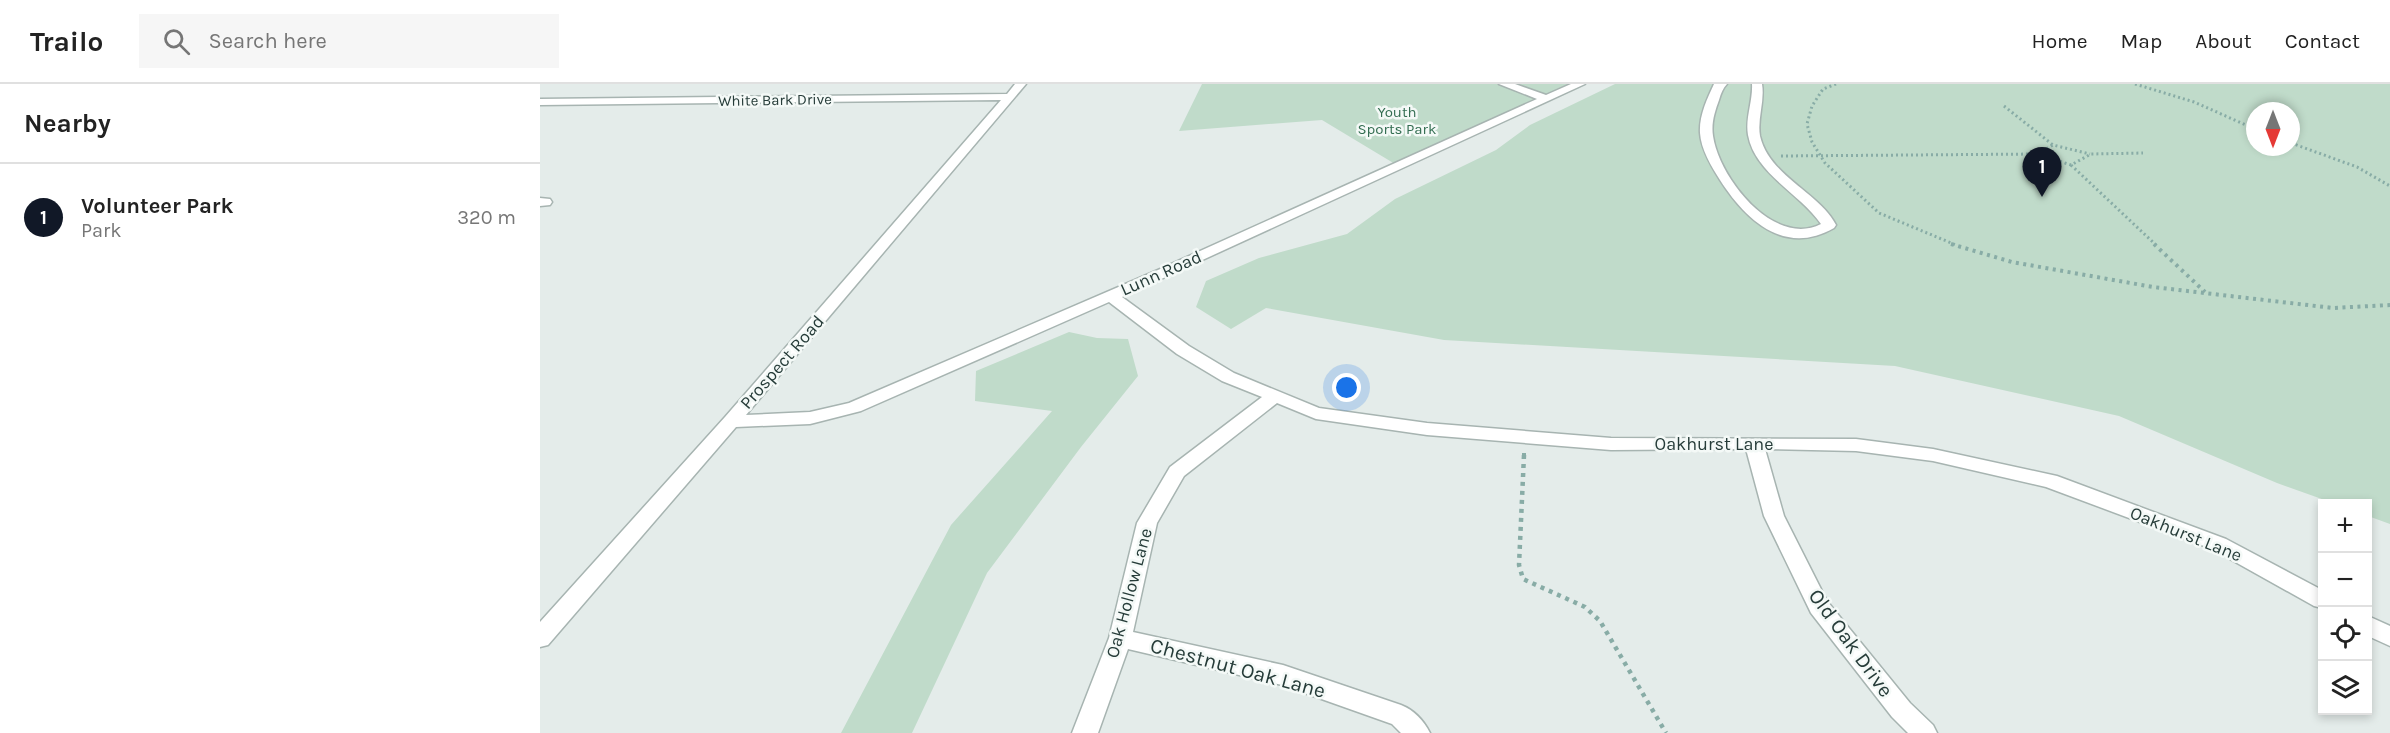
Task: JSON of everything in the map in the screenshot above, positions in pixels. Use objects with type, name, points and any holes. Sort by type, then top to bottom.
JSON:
[{"type":"street","points":[[1504,84],[1547,99]]},
{"type":"street","name":"Lunn Road","points":[[731,421],[810,417],[855,407],[1580,84]]},
{"type":"street","points":[[1722,84],[1719,85],[1707,118],[1706,137],[1712,158],[1729,184],[1763,222],[1772,228],[1787,232],[1823,230],[1829,225],[1826,219],[1782,179],[1755,138],[1753,121],[1757,84]]},
{"type":"street","name":"White Bark Drive","points":[[540,102],[1016,91]]},
{"type":"street","name":"Prospect Road","points":[[540,638],[1016,91]]},
{"type":"street","name":"Oakhurst Lane","points":[[1110,295],[1183,350],[1228,376],[1316,413],[1427,429],[1611,444],[1856,445],[1933,455],[2050,481],[2219,544],[2318,598]]},
{"type":"street","name":"Oak Hollow Lane","points":[[1085,733],[1120,638],[1147,523],[1177,472],[1275,396]]},
{"type":"street","name":"Old Oak Drive","points":[[1753,444],[1760,461],[1774,516],[1819,607],[1901,710],[1923,733]]},
{"type":"street","points":[[2372,628],[2390,637]]},
{"type":"street","name":"Chestnut Oak Lane","points":[[1120,638],[1283,675],[1401,716],[1417,733]]},
{"type":"path","points":[[1836,84],[1823,89],[1812,106],[1807,124],[1812,142],[1821,156],[1853,191],[1879,213],[1942,241],[2012,262],[2153,287],[2334,308],[2390,305]]},
{"type":"path","points":[[2135,84],[2194,102],[2246,125]]},
{"type":"path","points":[[2004,106],[2053,145],[2091,154],[2143,153]]},
{"type":"path","points":[[2038,154],[2053,145]]},
{"type":"path","points":[[2300,146],[2356,167],[2390,186]]},
{"type":"path","points":[[1765,156],[2038,154],[2071,165],[2206,293]]},
{"type":"path","points":[[2071,165],[2091,154]]},
{"type":"path","points":[[1526,437],[1519,565],[1523,579],[1585,607],[1600,621],[1666,733]]},
{"type":"green space","name":"Youth Sports Park","points":[[1202,84],[1573,84],[1395,164],[1322,120],[1179,131]]},
{"type":"green space","points":[[1615,84],[2390,84],[2390,524],[2372,517],[2372,499],[2322,499],[2277,483],[2119,416],[1895,366],[1444,340],[1266,308],[1231,329],[1196,307],[1206,281],[1259,258],[1347,234],[1395,199],[1496,150],[1530,125]]},
{"type":"green space","points":[[1069,332],[1097,338],[1128,339],[1138,376],[1081,447],[987,573],[912,733],[841,733],[951,525],[1052,411],[975,401],[976,371]]},
{"type":"place","name":"Volunteer Park","points":[[2042,197]]}]
